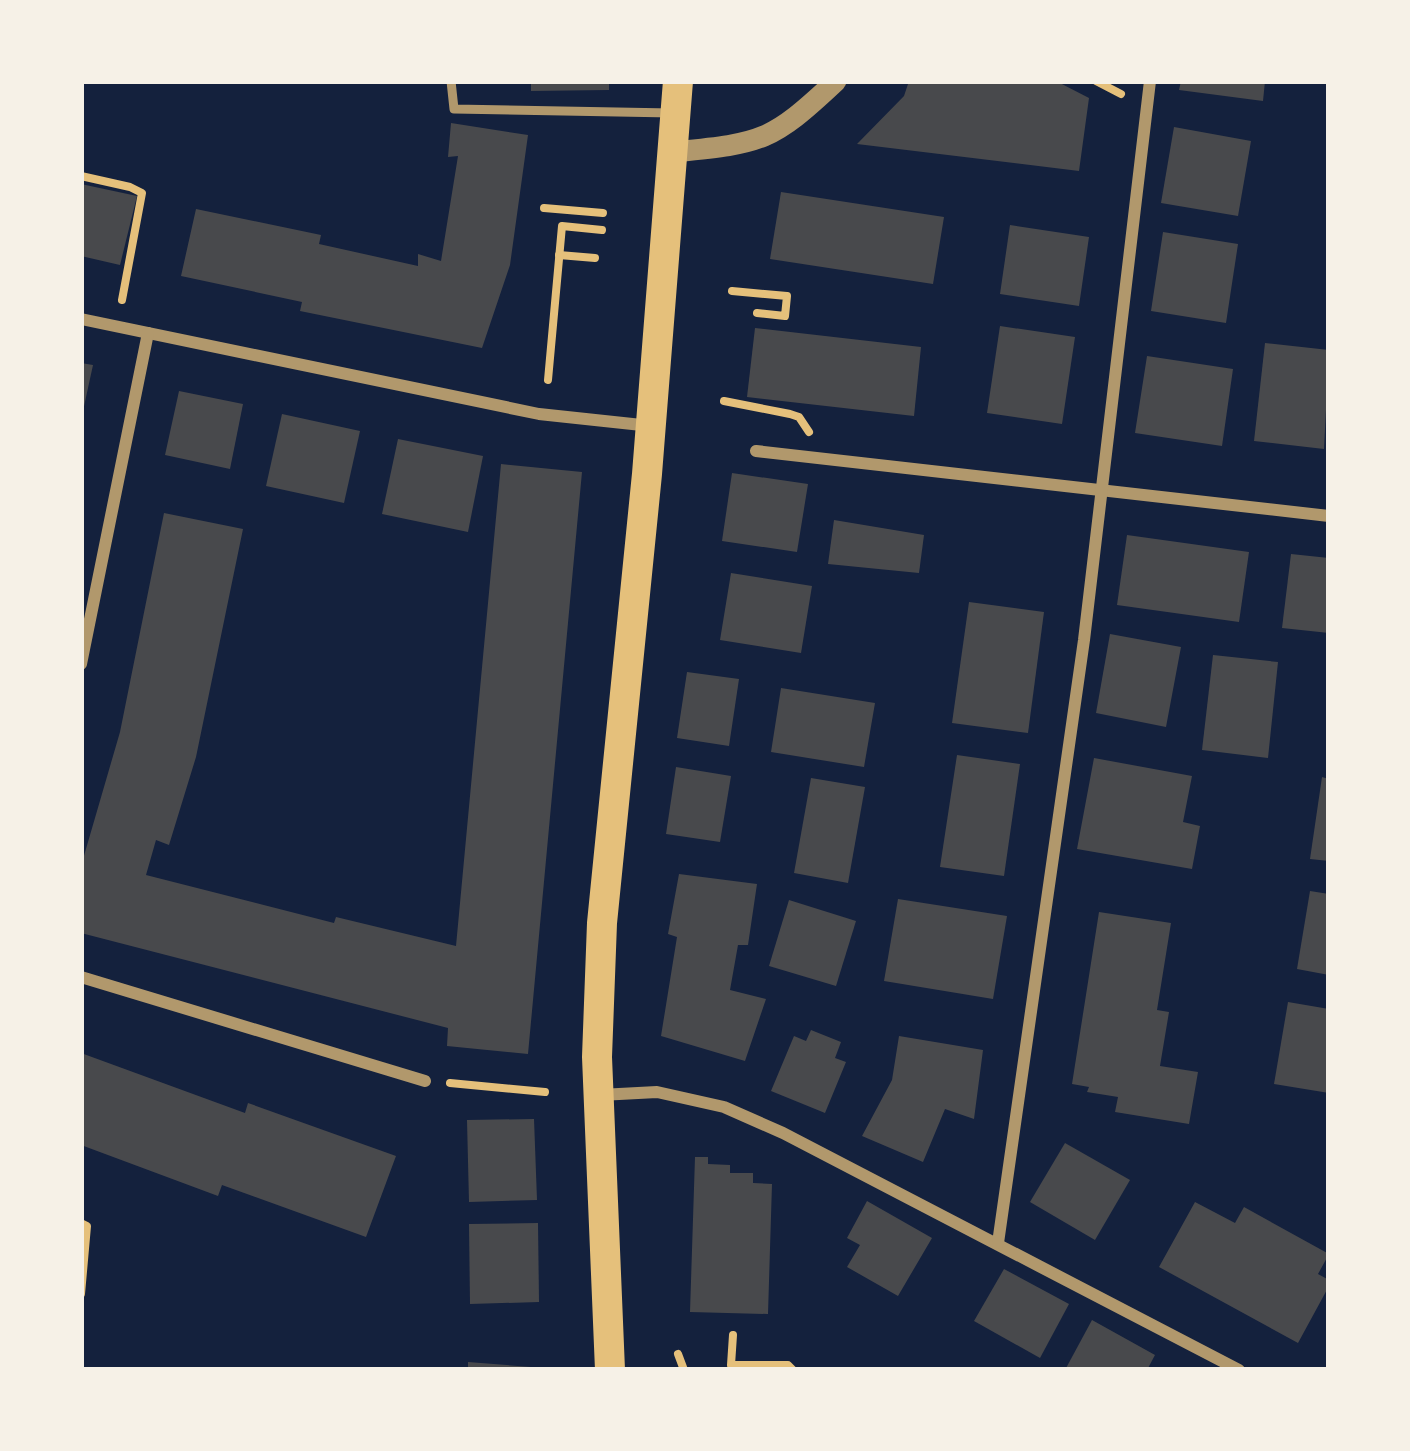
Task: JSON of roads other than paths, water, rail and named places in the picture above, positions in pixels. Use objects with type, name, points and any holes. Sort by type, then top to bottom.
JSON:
[{"type":"main road","points":[[610,1370],[599,1095],[602,923],[651,426],[678,81]]},
{"type":"street","points":[[674,152],[768,138],[793,122],[836,81]]},
{"type":"street","points":[[998,1244],[1084,640],[1150,81]]},
{"type":"street","points":[[81,319],[539,414],[651,426]]},
{"type":"street","points":[[81,664],[148,333]]},
{"type":"street","points":[[756,451],[1329,516]]},
{"type":"street","points":[[81,977],[425,1081]]},
{"type":"street","points":[[599,1095],[657,1092],[724,1107],[783,1132],[1239,1370]]},
{"type":"lane","points":[[451,81],[454,109],[677,113]]}]
